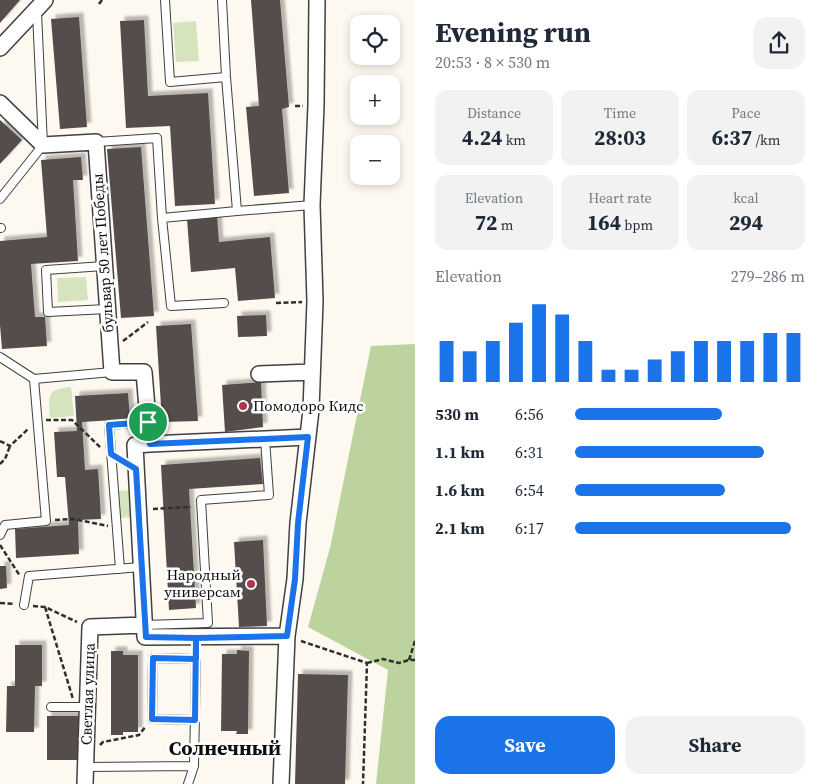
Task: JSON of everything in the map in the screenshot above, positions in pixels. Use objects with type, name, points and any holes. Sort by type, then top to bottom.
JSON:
[{"type":"street","points":[[281,784],[287,636],[295,579],[298,523],[311,410],[315,301],[312,205],[316,105],[317,0]]},
{"type":"street","points":[[0,48],[41,4]]},
{"type":"street","points":[[0,103],[43,145],[96,142]]},
{"type":"street","name":"бульвар 50 лет Победы","points":[[96,142],[112,372]]},
{"type":"street","points":[[112,372],[144,372],[148,422],[142,444],[141,567],[146,637],[287,636]]},
{"type":"street","points":[[259,374],[312,372]]},
{"type":"street","points":[[142,444],[308,437]]},
{"type":"street","name":"Светлая улица","points":[[86,784],[82,707],[90,627],[144,625]]},
{"type":"lane","points":[[165,0],[170,82],[226,77]]},
{"type":"lane","points":[[222,0],[237,211]]},
{"type":"lane","points":[[0,199],[43,145],[41,4]]},
{"type":"lane","points":[[96,142],[157,138],[162,218],[171,306],[224,303]]},
{"type":"lane","points":[[162,218],[312,205]]},
{"type":"lane","points":[[104,266],[46,270],[48,312],[107,309]]},
{"type":"lane","points":[[0,357],[34,379],[112,372]]},
{"type":"lane","points":[[0,535],[5,525],[46,521],[34,379]]},
{"type":"lane","points":[[120,569],[109,425],[148,422]]},
{"type":"lane","points":[[144,625],[208,623],[201,500],[269,495],[265,440]]},
{"type":"lane","points":[[24,605],[29,576],[141,567]]},
{"type":"lane","points":[[188,784],[194,766],[196,638]]},
{"type":"lane","points":[[195,720],[152,719],[153,658],[196,659]]},
{"type":"lane","points":[[51,707],[82,707]]},
{"type":"lane","points":[[86,762],[194,766]]},
{"type":"path","points":[[99,4],[102,0]]},
{"type":"path","points":[[276,303],[315,301]]},
{"type":"path","points":[[110,351],[148,322]]},
{"type":"path","points":[[0,464],[5,459],[10,446],[37,420],[72,420],[111,454]]},
{"type":"path","points":[[0,441],[10,446]]},
{"type":"path","points":[[153,509],[202,506]]},
{"type":"path","points":[[46,521],[73,519],[116,528]]},
{"type":"path","points":[[0,545],[6,552],[15,571],[28,585]]},
{"type":"path","points":[[0,602],[45,607],[90,627]]},
{"type":"path","points":[[45,607],[82,707]]},
{"type":"path","points":[[287,636],[367,663],[383,659],[400,663],[415,660]]},
{"type":"path","points":[[409,660],[415,641]]},
{"type":"path","points":[[363,784],[367,663]]},
{"type":"path","points":[[86,762],[103,742],[139,735],[152,719]]},
{"type":"green space","points":[[196,21],[199,61],[176,62],[173,23]]},
{"type":"green space","points":[[86,277],[88,300],[58,302],[57,278]]},
{"type":"green space","points":[[415,344],[415,784],[376,784],[388,670],[308,627],[330,548],[371,346]]},
{"type":"green space","points":[[71,387],[74,416],[50,418],[49,399],[53,392],[57,389]]},
{"type":"green space","points":[[135,490],[136,517],[120,518],[118,491]]},
{"type":"building","points":[[0,0],[20,0],[0,23]]},
{"type":"building","points":[[251,0],[280,0],[289,107],[282,109],[289,193],[254,196],[246,107],[259,106]]},
{"type":"building","points":[[79,17],[87,127],[60,129],[51,19]]},
{"type":"building","points":[[144,20],[148,96],[208,93],[215,204],[175,206],[170,126],[126,128],[120,21]]},
{"type":"building","points":[[0,120],[22,140],[0,164]]},
{"type":"building","points":[[141,147],[154,316],[121,318],[107,149]]},
{"type":"building","points":[[81,157],[83,180],[73,180],[78,261],[31,264],[35,317],[45,317],[47,346],[2,349],[0,325],[0,241],[47,237],[41,160]]},
{"type":"building","points":[[217,216],[219,242],[270,237],[275,298],[238,301],[235,268],[191,272],[187,219]]},
{"type":"building","points":[[266,315],[267,336],[238,337],[237,316]]},
{"type":"building","points":[[191,324],[198,421],[162,422],[156,326]]},
{"type":"building","name":"Помодоро Кидс","points":[[261,382],[263,427],[225,432],[222,385]]},
{"type":"building","points":[[128,393],[130,419],[82,422],[85,470],[98,469],[101,519],[78,520],[79,554],[16,558],[15,529],[69,525],[65,477],[57,477],[54,432],[77,431],[75,396]]},
{"type":"building","points":[[260,458],[263,484],[189,489],[196,608],[169,610],[161,465]]},
{"type":"building","name":"Народный универсам","points":[[263,540],[267,626],[239,627],[234,542]]},
{"type":"building","points":[[0,566],[6,566],[7,588],[0,589]]},
{"type":"building","points":[[15,645],[42,645],[42,686],[35,686],[34,732],[6,732],[7,686],[15,686]]},
{"type":"building","points":[[237,650],[249,651],[248,734],[236,734],[237,731],[221,731],[222,654],[237,654]]},
{"type":"building","points":[[111,651],[123,651],[123,655],[138,655],[138,732],[123,732],[123,735],[111,735]]},
{"type":"building","points":[[298,674],[348,675],[345,784],[295,784]]},
{"type":"building","points":[[47,716],[82,716],[81,760],[47,760]]},
{"type":"place","name":"Помодоро Кидс","points":[[243,406]]},
{"type":"place","name":"Народный универсам","points":[[251,584]]},
{"type":"district","name":"Солнечный","points":[[225,748]]},
{"type":"route","points":[[148,422],[109,425],[111,454],[136,469],[146,637],[196,638],[196,659],[195,720],[152,719],[153,658],[196,659],[196,638],[287,636],[295,579],[298,523],[308,437],[150,444],[148,422]]}]
